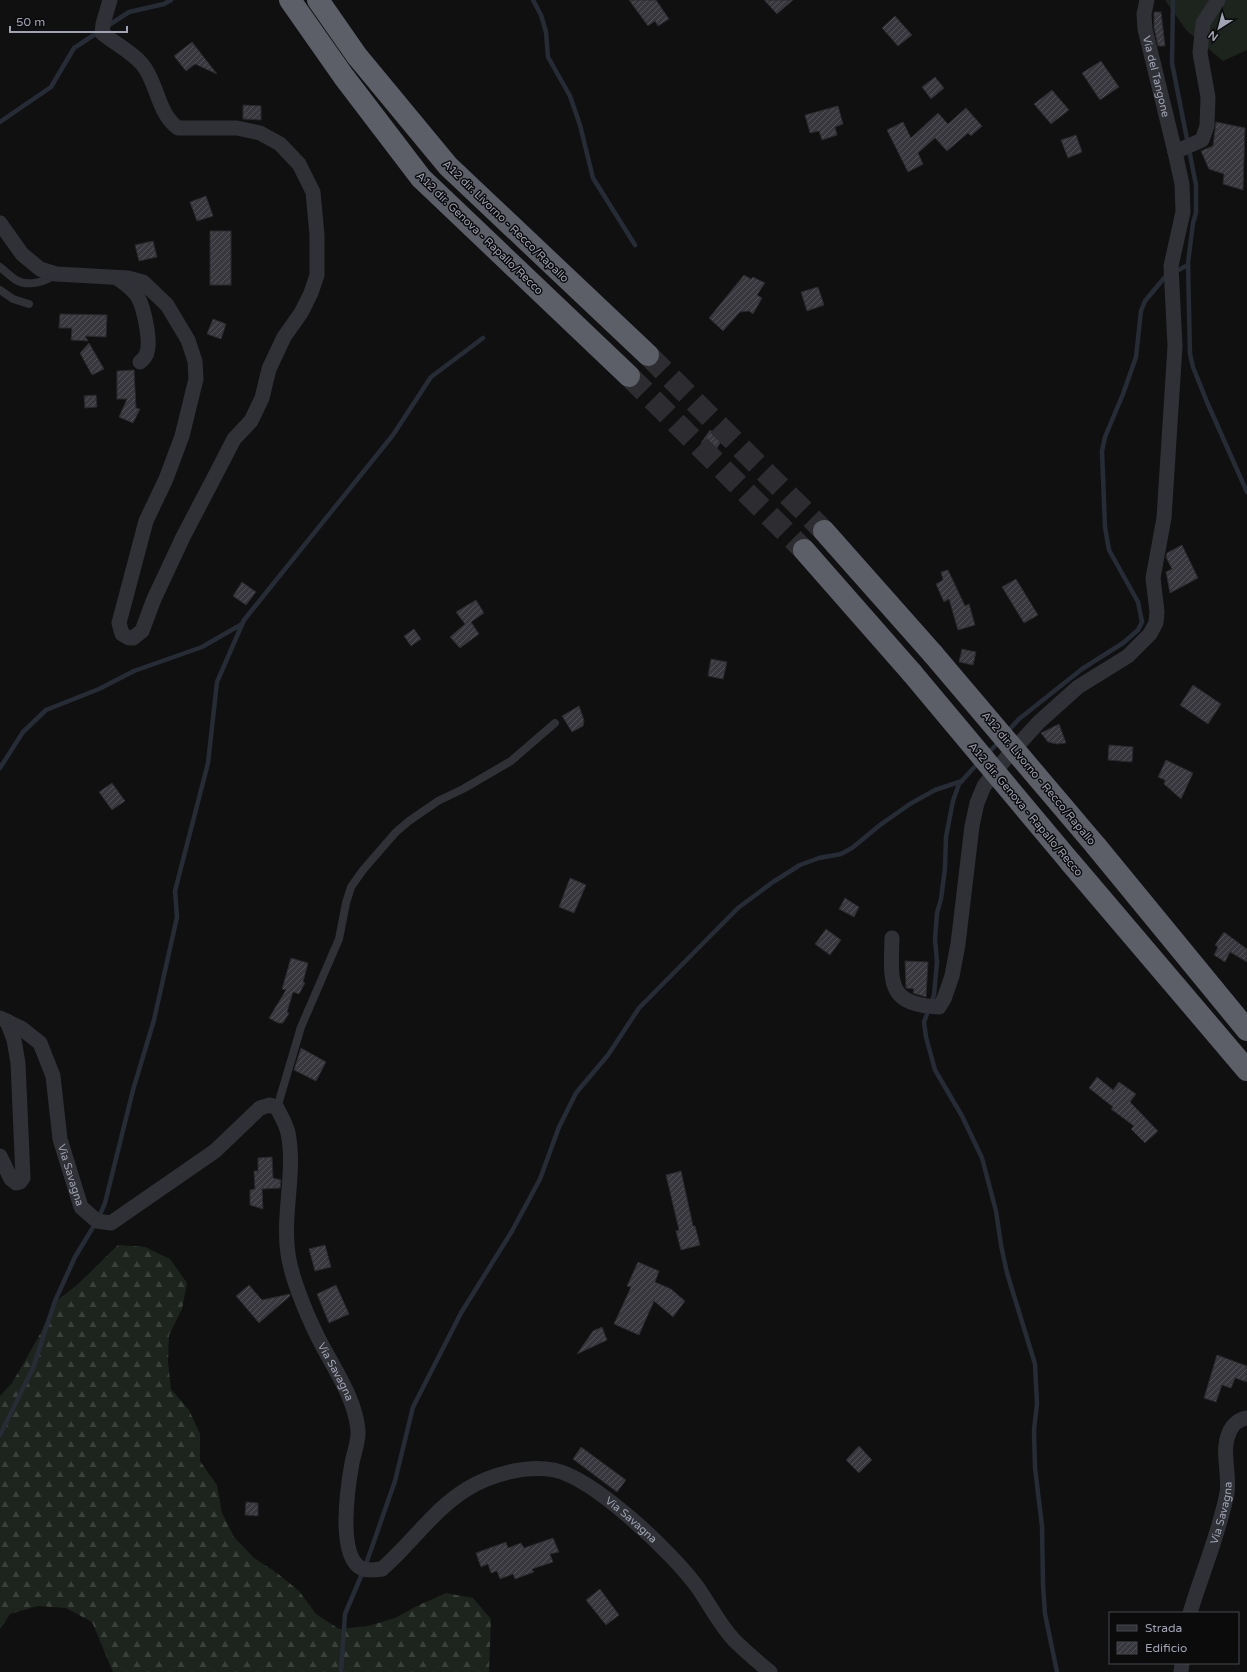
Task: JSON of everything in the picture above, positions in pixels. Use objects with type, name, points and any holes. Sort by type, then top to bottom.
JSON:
[{"type":"highway","name":"A12 dir. Genova - Rapallo/Recco","points":[[290,0],[344,77],[421,178],[629,376]]},
{"type":"highway","name":"A12 dir. Livorno - Recco/Rapallo","points":[[318,0],[357,56],[448,166],[648,355]]},
{"type":"highway","name":"A12 dir. Livorno - Recco/Rapallo","points":[[824,531],[933,654],[1096,846],[1247,1030]]},
{"type":"highway","name":"A12 dir. Genova - Rapallo/Recco","points":[[804,550],[912,673],[1247,1070]]},
{"type":"street","points":[[0,222],[22,254],[40,269],[56,274],[117,278],[142,282],[167,305],[188,340],[196,361],[196,379],[182,436],[166,480],[146,521],[134,559],[119,623],[122,634],[129,638],[137,636],[142,631],[154,599],[183,537],[234,439],[251,421],[262,398],[269,369],[284,337],[301,313],[311,293],[317,275],[317,235],[312,192],[299,164],[280,144],[260,132],[237,128],[178,128],[171,123],[142,63],[102,33],[102,24],[110,0]]},
{"type":"street","name":"Via del Tangone","points":[[892,938],[894,988],[904,1000],[925,1006],[939,1007],[944,999],[952,976],[958,944],[972,826],[977,803],[984,786],[1007,757],[1039,722],[1078,687],[1128,656],[1150,634],[1156,623],[1157,612],[1153,578],[1164,518],[1175,346],[1171,266],[1183,212],[1182,184],[1177,150],[1144,29],[1144,14],[1147,0]]},
{"type":"street","points":[[1177,150],[1195,145],[1202,140],[1206,126],[1208,97],[1200,53],[1203,24],[1218,0]]},
{"type":"street","points":[[117,278],[138,297],[147,329],[148,344],[146,355],[140,362]]},
{"type":"street","points":[[0,1156],[11,1179],[16,1183],[20,1182],[24,1178],[18,1063],[14,1040],[3,1020]]},
{"type":"street","name":"Via Savagna","points":[[3,1020],[21,1028],[40,1043],[53,1076],[60,1139],[81,1207],[97,1221],[111,1223],[214,1151],[260,1108],[270,1105],[277,1108],[288,1134],[290,1159],[287,1233],[288,1254],[301,1295],[347,1392],[359,1432],[348,1485],[345,1520],[348,1543],[354,1560],[360,1567],[370,1570],[382,1570],[442,1509],[466,1489],[487,1478],[540,1468],[555,1470],[569,1475],[594,1490],[659,1543],[698,1587],[717,1619],[734,1639],[770,1672]]},
{"type":"street","name":"Via Savagna","points":[[1190,1612],[1223,1510],[1227,1491],[1228,1433],[1235,1423],[1247,1418]]},
{"type":"lane","points":[[0,268],[17,281],[39,283],[56,274]]},
{"type":"lane","points":[[0,290],[14,299],[29,304]]},
{"type":"lane","points":[[277,1108],[300,1027],[339,939],[346,903],[351,887],[363,870],[396,832],[409,821],[438,801],[463,789],[511,761],[556,723]]},
{"type":"green space","points":[[1165,0],[1247,0],[1247,50],[1223,61],[1186,30]]},
{"type":"green space","points":[[118,1245],[145,1247],[170,1259],[187,1283],[182,1309],[169,1335],[168,1362],[171,1389],[189,1410],[200,1434],[200,1461],[217,1485],[222,1513],[234,1537],[254,1558],[277,1573],[299,1591],[316,1614],[339,1629],[368,1626],[395,1618],[446,1593],[473,1598],[491,1619],[489,1672],[113,1672],[92,1622],[66,1608],[38,1606],[10,1614],[0,1629],[0,1396],[12,1383],[26,1359],[40,1334],[54,1303],[77,1285]]},
{"type":"building","points":[[629,0],[656,0],[669,19],[658,26],[655,21],[648,26]]},
{"type":"building","points":[[764,0],[793,0],[777,14]]},
{"type":"building","points":[[1154,12],[1161,12],[1165,46],[1158,46],[1154,28]]},
{"type":"building","points":[[895,16],[912,35],[898,46],[882,28]]},
{"type":"building","points":[[192,42],[217,74],[195,64],[186,71],[174,56]]},
{"type":"building","points":[[1101,61],[1119,87],[1100,100],[1082,73]]},
{"type":"building","points":[[935,77],[944,88],[931,99],[922,87]]},
{"type":"building","points":[[1052,90],[1069,110],[1051,124],[1034,104]]},
{"type":"building","points":[[243,105],[261,106],[261,120],[243,119]]},
{"type":"building","points":[[838,106],[843,124],[835,127],[837,135],[822,140],[819,131],[810,133],[805,115]]},
{"type":"building","points":[[966,108],[982,126],[971,136],[968,133],[947,151],[935,138],[918,153],[923,164],[908,172],[887,130],[903,122],[911,138],[938,113],[948,124]]},
{"type":"building","points":[[1216,122],[1245,128],[1243,190],[1223,184],[1224,174],[1209,169],[1201,151],[1213,146]]},
{"type":"building","points":[[1076,135],[1082,152],[1068,158],[1061,140]]},
{"type":"building","points":[[206,196],[213,216],[197,221],[190,202]]},
{"type":"building","points":[[210,231],[231,231],[231,285],[210,285]]},
{"type":"building","points":[[153,241],[157,257],[139,261],[135,245]]},
{"type":"building","points":[[744,275],[751,279],[753,277],[765,283],[757,295],[762,298],[753,314],[749,311],[740,312],[723,331],[709,318]]},
{"type":"building","points":[[818,287],[824,305],[807,311],[801,292]]},
{"type":"building","points":[[60,314],[107,315],[106,337],[85,336],[88,341],[71,340],[72,328],[59,328]]},
{"type":"building","points":[[213,319],[226,324],[221,339],[207,334]]},
{"type":"building","points":[[89,343],[104,369],[92,375],[80,353]]},
{"type":"building","points":[[134,370],[136,408],[140,409],[133,423],[119,417],[127,399],[117,399],[117,371]]},
{"type":"building","points":[[96,395],[97,407],[85,408],[84,396]]},
{"type":"building","points":[[710,430],[723,439],[714,452],[701,443]]},
{"type":"building","points":[[1182,545],[1198,578],[1170,593],[1166,572],[1172,569],[1166,557],[1167,553]]},
{"type":"building","points":[[948,570],[965,606],[969,604],[975,625],[958,630],[949,599],[944,602],[936,584],[943,580],[941,572]]},
{"type":"building","points":[[1016,579],[1038,615],[1024,623],[1002,587]]},
{"type":"building","points":[[242,582],[256,592],[246,605],[233,596]]},
{"type":"building","points":[[476,600],[484,613],[471,622],[479,634],[460,648],[450,637],[465,624],[456,612]]},
{"type":"building","points":[[414,629],[421,639],[411,646],[404,636]]},
{"type":"building","points":[[962,649],[976,652],[973,665],[959,662]]},
{"type":"building","points":[[711,659],[727,662],[723,679],[708,676]]},
{"type":"building","points":[[1193,685],[1221,704],[1208,724],[1180,705]]},
{"type":"building","points":[[579,706],[584,720],[583,726],[572,732],[562,716]]},
{"type":"building","points":[[1059,724],[1066,743],[1057,744],[1048,742],[1041,733]]},
{"type":"building","points":[[1109,745],[1133,747],[1132,762],[1108,760]]},
{"type":"building","points":[[1166,760],[1193,773],[1181,799],[1164,784],[1165,780],[1158,777]]},
{"type":"building","points":[[112,783],[125,801],[112,810],[99,792]]},
{"type":"building","points":[[570,878],[586,885],[574,913],[559,907]]},
{"type":"building","points":[[845,898],[859,907],[854,917],[839,909]]},
{"type":"building","points":[[826,929],[841,940],[830,955],[815,944]]},
{"type":"building","points":[[1224,932],[1247,949],[1247,962],[1230,952],[1225,962],[1214,955],[1218,947],[1215,945]]},
{"type":"building","points":[[291,958],[308,963],[303,982],[305,983],[299,994],[293,992],[287,1012],[289,1013],[283,1023],[278,1023],[269,1018],[286,990],[282,989]]},
{"type":"building","points":[[905,961],[928,962],[926,997],[913,993],[914,989],[906,988]]},
{"type":"building","points":[[301,1048],[326,1062],[316,1081],[294,1070]]},
{"type":"building","points":[[1097,1077],[1113,1090],[1119,1082],[1136,1094],[1130,1102],[1158,1131],[1145,1143],[1131,1129],[1134,1126],[1111,1109],[1113,1107],[1089,1088]]},
{"type":"building","points":[[272,1157],[273,1178],[281,1180],[280,1188],[262,1189],[263,1209],[250,1205],[250,1190],[255,1189],[254,1171],[258,1171],[258,1158]]},
{"type":"building","points":[[681,1171],[693,1226],[695,1226],[700,1245],[681,1250],[676,1231],[679,1230],[666,1175]]},
{"type":"building","points":[[325,1245],[331,1267],[315,1271],[309,1249]]},
{"type":"building","points":[[638,1262],[659,1271],[655,1282],[671,1289],[685,1301],[673,1317],[654,1301],[639,1335],[614,1324],[631,1287],[627,1286]]},
{"type":"building","points":[[249,1285],[262,1300],[290,1294],[290,1296],[259,1323],[236,1296]]},
{"type":"building","points":[[336,1285],[349,1314],[329,1323],[317,1294]]},
{"type":"building","points":[[602,1327],[607,1340],[577,1354],[593,1331]]},
{"type":"building","points":[[1217,1355],[1247,1366],[1247,1382],[1235,1378],[1231,1388],[1222,1385],[1216,1402],[1204,1398]]},
{"type":"building","points":[[859,1446],[872,1460],[859,1473],[846,1460]]},
{"type":"building","points":[[581,1447],[626,1480],[617,1492],[573,1459]]},
{"type":"building","points":[[246,1502],[258,1503],[258,1516],[245,1515]]},
{"type":"building","points":[[553,1538],[559,1552],[550,1554],[553,1562],[532,1569],[534,1572],[515,1579],[513,1574],[500,1579],[497,1571],[491,1573],[488,1564],[481,1567],[476,1553],[506,1542],[508,1548],[521,1543],[524,1548]]},
{"type":"building","points":[[600,1589],[619,1615],[606,1625],[586,1600]]},
{"type":"waterway","points":[[106,27],[129,12],[164,4],[171,0]]},
{"type":"waterway","points":[[533,0],[541,15],[546,32],[548,57],[570,96],[580,125],[593,178],[635,245]]},
{"type":"waterway","points":[[1173,0],[1172,63],[1196,185],[1196,213],[1193,223],[1188,263],[1190,354],[1193,367],[1207,402],[1247,492]]},
{"type":"waterway","points":[[0,122],[51,87],[74,48],[100,31]]},
{"type":"waterway","points":[[1007,732],[1019,719],[1082,669],[1123,643],[1138,630],[1142,622],[1138,602],[1109,550],[1105,527],[1102,451],[1105,437],[1123,394],[1136,357],[1141,311],[1145,301],[1165,277],[1188,265]]},
{"type":"waterway","points":[[0,1435],[33,1368],[55,1301],[75,1257],[98,1219],[105,1203],[133,1090],[154,1020],[177,917],[175,891],[208,763],[217,682],[244,620],[393,435],[431,377],[483,338]]},
{"type":"waterway","points":[[0,768],[23,732],[46,710],[99,689],[134,671],[202,647],[242,624]]},
{"type":"waterway","points":[[987,754],[1000,741]]},
{"type":"waterway","points":[[979,762],[959,784],[953,801],[946,837],[945,868],[941,899],[937,913],[935,939],[937,962],[934,995],[924,1022],[926,1037],[935,1070],[962,1116],[982,1158],[996,1211],[1007,1273],[1035,1364],[1037,1404],[1034,1430],[1035,1468],[1042,1526],[1045,1614],[1057,1672]]},
{"type":"waterway","points":[[341,1672],[345,1614],[365,1567],[395,1481],[413,1407],[461,1313],[512,1231],[540,1179],[559,1127],[576,1093],[608,1055],[639,1008],[738,908],[773,882],[800,865],[819,858],[841,854],[852,848],[880,825],[910,804],[935,790],[962,781]]},
{"type":"tunnel","points":[[648,355],[824,531]]},
{"type":"tunnel","points":[[629,376],[804,550]]}]
